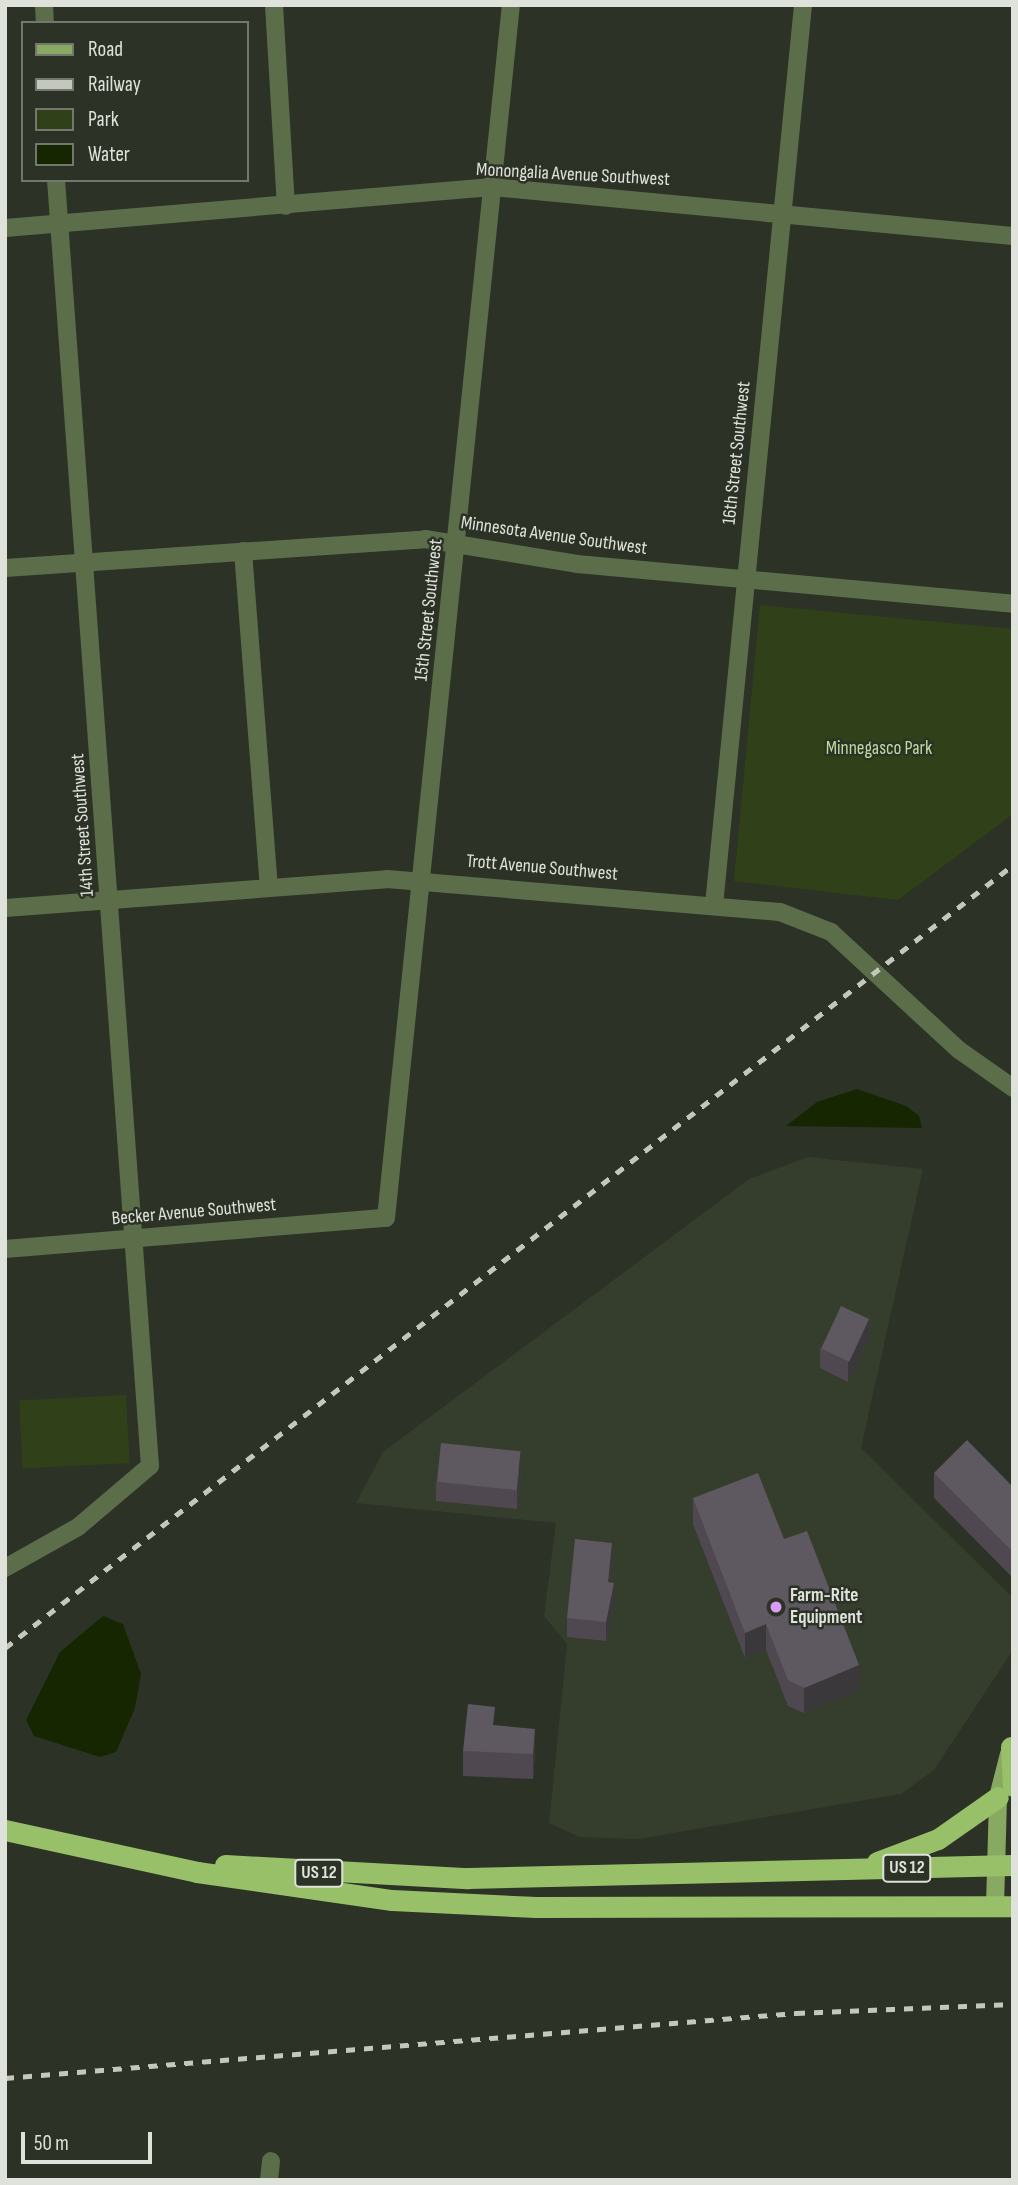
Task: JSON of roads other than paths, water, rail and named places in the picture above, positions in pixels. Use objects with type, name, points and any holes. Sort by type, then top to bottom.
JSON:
[{"type":"highway","points":[[802,1872],[913,1851],[1005,1791],[1012,1746]]},
{"type":"highway","name":"US 12","points":[[5,1830],[268,1885],[392,1900],[536,1908],[1004,1906]]},
{"type":"highway","name":"US 12","points":[[102,1852],[396,1876],[802,1872],[1004,1865]]},
{"type":"main road","points":[[1004,1906],[1005,1791]]},
{"type":"street","points":[[274,5],[286,205]]},
{"type":"street","name":"15th Street Southwest","points":[[386,1218],[511,5]]},
{"type":"street","name":"16th Street Southwest","points":[[714,905],[803,5]]},
{"type":"street","name":"14th Street Southwest","points":[[5,1568],[78,1527],[150,1466],[56,182]]},
{"type":"street","name":"Monongalia Avenue Southwest","points":[[5,228],[492,187],[782,211],[1013,236]]},
{"type":"street","name":"Minnesota Avenue Southwest","points":[[5,568],[243,551],[457,542],[578,564],[1013,604]]},
{"type":"street","points":[[243,551],[269,887]]},
{"type":"street","name":"Trott Avenue Southwest","points":[[5,908],[269,887],[422,880],[714,905],[796,916],[831,932],[959,1050],[1013,1088]]},
{"type":"street","name":"Becker Avenue Southwest","points":[[5,1249],[386,1218]]},
{"type":"street","points":[[269,2180],[271,2161]]},
{"type":"water","points":[[857,1089],[906,1106],[919,1116],[922,1128],[786,1126],[817,1102]]},
{"type":"water","points":[[103,1616],[123,1624],[141,1674],[135,1708],[116,1752],[100,1757],[34,1736],[26,1720],[60,1652]]},
{"type":"railway","points":[[5,1648],[1013,865]]},
{"type":"railway","points":[[5,2078],[796,2013],[1013,2004]]},
{"type":"place","name":"Farm-Rite Equipment","points":[[776,1607]]},
{"type":"park label","name":"Minnegasco Park","points":[[879,749]]}]
